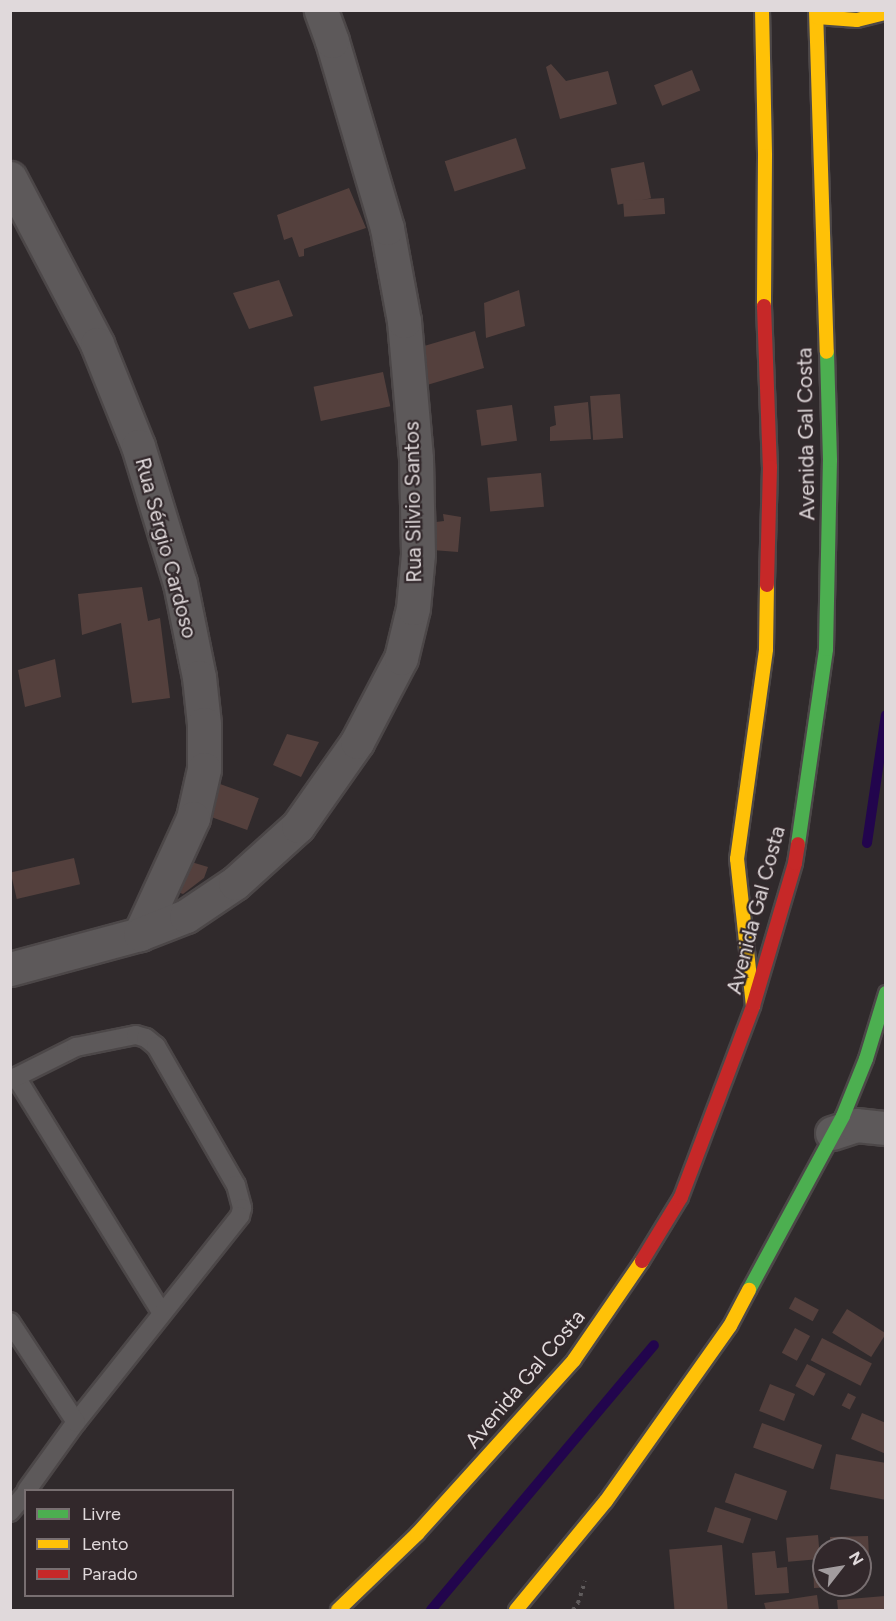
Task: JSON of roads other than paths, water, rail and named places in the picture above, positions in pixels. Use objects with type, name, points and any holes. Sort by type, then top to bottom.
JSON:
[{"type":"main road","points":[[753,1006],[737,860],[766,649],[770,467],[762,268],[765,156],[762,10]]},
{"type":"main road","points":[[798,10],[857,20],[885,13]]},
{"type":"main road","name":"Avenida Gal Costa","points":[[338,1611],[417,1534],[574,1360],[630,1280],[681,1197],[753,1006],[795,863],[826,649],[830,460],[822,249],[822,144],[817,14]]},
{"type":"main road","points":[[516,1611],[606,1501],[730,1326],[843,1116],[866,1059],[885,993]]},
{"type":"street","name":"Rua Silvio Santos","points":[[10,969],[140,934],[186,916],[235,883],[298,826],[357,742],[401,658],[413,608],[418,554],[416,458],[404,321],[387,228],[321,10]]},
{"type":"street","name":"Rua Sérgio Cardoso","points":[[10,178],[98,344],[138,446],[180,583],[198,676],[204,724],[204,769],[193,818],[140,934]]},
{"type":"street","points":[[832,1133],[856,1125],[885,1128]]},
{"type":"lane","points":[[28,1489],[76,1422],[161,1312],[240,1216],[241,1198],[236,1185],[156,1046],[146,1038],[136,1035],[76,1047],[13,1078],[161,1312]]},
{"type":"lane","points":[[10,1322],[76,1422]]},
{"type":"lane","points":[[10,1512],[24,1494]]},
{"type":"waterway","points":[[867,843],[886,715]]},
{"type":"waterway","points":[[431,1610],[654,1345]]}]
